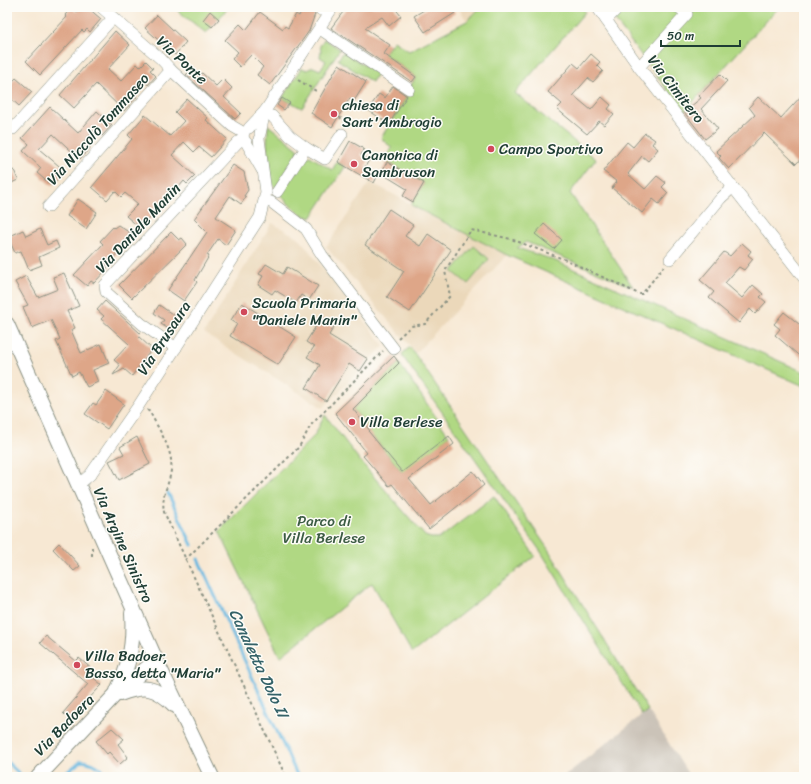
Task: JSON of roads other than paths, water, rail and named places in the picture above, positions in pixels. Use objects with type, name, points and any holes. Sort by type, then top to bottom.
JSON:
[{"type":"main road","name":"Via Argine Sinistro","points":[[7,324],[156,660],[212,777]]},
{"type":"main road","name":"Via Badoera","points":[[115,696],[128,665],[132,647],[131,604]]},
{"type":"main road","name":"Via Badoera","points":[[38,777],[115,696],[156,660]]},
{"type":"main road","name":"Via Badoera","points":[[115,696],[146,687],[165,696],[182,715]]},
{"type":"street","name":"Via Ponte","points":[[101,7],[161,59],[232,126],[246,136]]},
{"type":"street","name":"Via Cimitero","points":[[597,7],[639,67],[804,278]]},
{"type":"street","points":[[606,20],[619,7]]},
{"type":"street","points":[[639,67],[687,14],[678,7]]},
{"type":"street","name":"Via Brusaura","points":[[78,485],[90,475],[139,405],[262,213],[265,201],[265,185],[259,136],[268,113],[320,29],[329,8]]},
{"type":"street","points":[[13,129],[113,18]]},
{"type":"street","points":[[320,29],[409,89]]},
{"type":"street","name":"Via Niccolò Tommaseo","points":[[48,208],[171,70]]},
{"type":"street","points":[[268,113],[305,150],[325,159],[342,134]]},
{"type":"street","name":"Via Brusaura","points":[[262,170],[246,136],[268,113]]},
{"type":"street","points":[[246,136],[254,144],[259,136]]},
{"type":"street","name":"Via Daniele Manin","points":[[176,348],[142,324],[106,292],[105,285],[238,142],[246,136]]},
{"type":"street","points":[[277,192],[305,150]]},
{"type":"street","points":[[670,259],[721,198],[733,187]]},
{"type":"street","points":[[265,201],[271,202],[306,229],[322,255],[393,346]]},
{"type":"waterway","name":"Canaletta Dolo II","points":[[168,493],[192,545]]},
{"type":"waterway","name":"Canaletta Dolo II","points":[[198,559],[298,777]]},
{"type":"waterway","points":[[61,777],[81,761],[103,770],[108,777]]},
{"type":"waterway","points":[[7,762],[23,777]]},
{"type":"place","name":"chiesa di Sant'Ambrogio","points":[[334,114]]},
{"type":"place","name":"Campo Sportivo","points":[[491,149]]},
{"type":"place","name":"Canonica di Sambruson","points":[[354,164]]},
{"type":"place","name":"Scuola Primaria \"Daniele Manin\"","points":[[244,312]]},
{"type":"place","name":"Villa Berlese","points":[[352,422]]},
{"type":"place","name":"Villa Badoer, Basso, detta \"Maria\"","points":[[77,665]]},
{"type":"park label","name":"Parco di Villa Berlese","points":[[324,530]]}]
